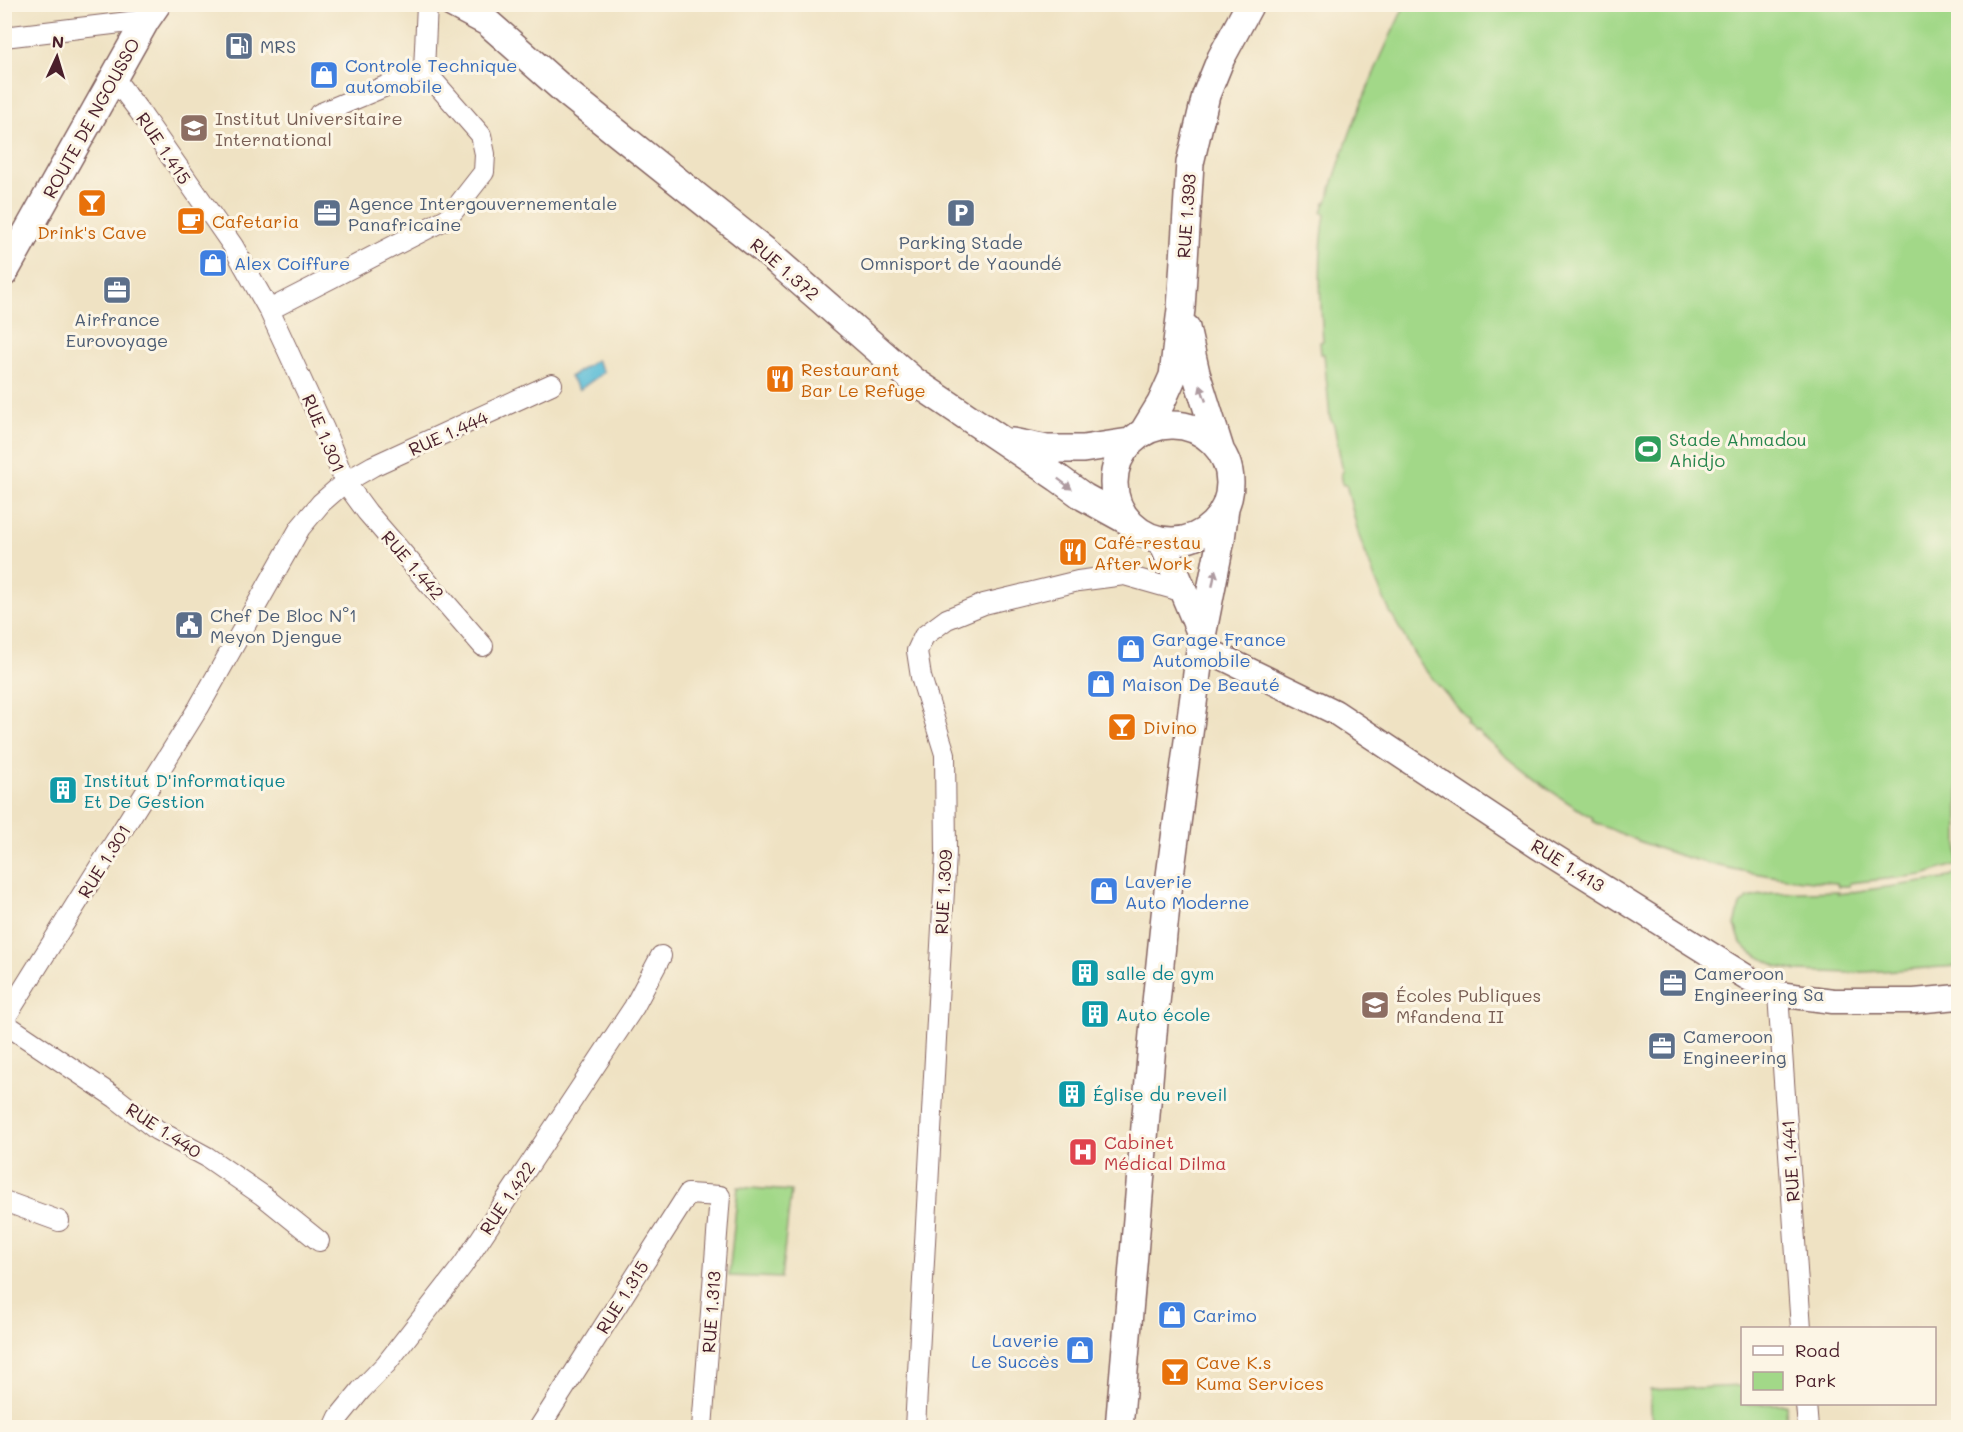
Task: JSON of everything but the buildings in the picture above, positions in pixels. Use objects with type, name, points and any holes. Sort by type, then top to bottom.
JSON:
[{"type":"main road","name":"ROUTE DE NGOUSSO","points":[[4,273],[151,12],[172,4]]},
{"type":"main road","name":"RUE 1.372","points":[[453,4],[481,13],[566,92],[764,250],[914,381],[1058,478],[1083,498],[1126,520]]},
{"type":"main road","name":"RUE 1.393","points":[[1137,437],[1161,403],[1173,376],[1181,309],[1190,162],[1206,95],[1221,58],[1250,4]]},
{"type":"main road","points":[[1119,1428],[1155,1010],[1182,778],[1202,641],[1230,491],[1229,472],[1196,373],[1181,309]]},
{"type":"main road","points":[[999,440],[1047,449],[1083,449],[1137,437],[1157,426],[1171,425],[1185,426],[1198,431],[1220,449]]},
{"type":"main road","points":[[1137,437],[1117,460],[1113,481],[1116,502],[1126,520],[1142,534],[1162,541],[1177,542],[1199,535],[1216,521],[1225,508]]},
{"type":"main road","points":[[1162,541],[1202,641]]},
{"type":"street","points":[[269,310],[448,218],[484,172],[485,154],[481,135],[424,69],[427,4]]},
{"type":"street","points":[[4,37],[151,12]]},
{"type":"street","points":[[319,114],[424,69]]},
{"type":"street","name":"RUE 1.415","points":[[114,78],[233,246],[269,310]]},
{"type":"street","name":"RUE 1.301","points":[[4,1022],[199,707],[300,528],[321,503],[345,482],[324,429],[269,310]]},
{"type":"street","name":"RUE 1.444","points":[[345,482],[373,466],[552,384]]},
{"type":"street","name":"RUE 1.442","points":[[345,482],[366,512],[483,646]]},
{"type":"street","name":"RUE 1.309","points":[[915,1428],[946,853],[945,754],[921,677],[917,651],[924,636],[947,619],[984,604],[1078,581],[1124,575],[1184,592]]},
{"type":"street","name":"RUE 1.413","points":[[1202,641],[1335,712],[1537,846],[1748,978],[1779,994],[1833,1001],[1914,1001],[1959,997]]},
{"type":"street","name":"RUE 1.422","points":[[334,1428],[339,1417],[386,1364],[463,1265],[634,1007],[661,956]]},
{"type":"street","name":"RUE 1.441","points":[[1779,994],[1801,1327]]},
{"type":"street","name":"RUE 1.440","points":[[4,1022],[116,1098],[158,1130],[207,1157],[262,1195],[319,1241]]},
{"type":"street","name":"RUE 1.315","points":[[539,1428],[687,1194],[720,1196]]},
{"type":"street","name":"RUE 1.313","points":[[702,1428],[720,1196]]},
{"type":"street","points":[[4,1201],[59,1221]]},
{"type":"street","points":[[1806,1405],[1808,1428]]},
{"type":"green space","name":"Stade Ahmadou Ahidjo","points":[[1405,5],[1958,5],[1958,864],[1923,875],[1838,886],[1837,883],[1780,877],[1724,867],[1643,843],[1592,821],[1593,818],[1562,799],[1518,766],[1467,723],[1469,721],[1420,664],[1390,612],[1376,581],[1359,536],[1346,484],[1343,485],[1341,473],[1343,472],[1334,425],[1330,418],[1324,354],[1321,354],[1320,342],[1323,341],[1320,278],[1325,214],[1322,213],[1362,102]]},
{"type":"green space","points":[[1958,872],[1958,966],[1850,973],[1798,971],[1778,967],[1749,951],[1741,943],[1735,925],[1740,905],[1748,898],[1771,893],[1839,891],[1838,894],[1944,879]]},
{"type":"green space","points":[[738,1187],[791,1191],[781,1278],[729,1276]]},
{"type":"green space","points":[[1741,1386],[1741,1405],[1786,1405],[1787,1427],[1652,1427],[1650,1390]]},
{"type":"water","points":[[596,360],[604,372],[579,390],[570,377]]},
{"type":"place","name":"MRS","points":[[239,46]]},
{"type":"place","name":"Controle Technique automobile","points":[[324,75]]},
{"type":"place","name":"Institut Universitaire International","points":[[194,128]]},
{"type":"place","name":"Drink's Cave","points":[[92,203]]},
{"type":"place","name":"Agence Intergouvernementale Panafricaine","points":[[327,213]]},
{"type":"place","name":"Parking Stade Omnisport de Yaoundé","points":[[961,213]]},
{"type":"place","name":"Cafetaria","points":[[191,221]]},
{"type":"place","name":"Alex Coiffure","points":[[213,263]]},
{"type":"place","name":"Airfrance Eurovoyage","points":[[117,290]]},
{"type":"place","name":"Restaurant Bar Le Refuge","points":[[780,379]]},
{"type":"place","name":"Stade Ahmadou Ahidjo","points":[[1648,449]]},
{"type":"place","name":"Café-restau After Work","points":[[1073,552]]},
{"type":"place","name":"Chef De Bloc N°1 Meyon Djengue","points":[[189,625]]},
{"type":"place","name":"Garage France Automobile","points":[[1131,649]]},
{"type":"place","name":"Maison De Beauté","points":[[1101,684]]},
{"type":"place","name":"Divino","points":[[1122,727]]},
{"type":"place","name":"Institut D'informatique Et De Gestion","points":[[63,790]]},
{"type":"place","name":"Laverie Auto Moderne","points":[[1104,891]]},
{"type":"place","name":"salle de gym","points":[[1085,973]]},
{"type":"place","name":"Cameroon Engineering Sa","points":[[1673,983]]},
{"type":"place","name":"Écoles Publiques Mfandena II","points":[[1375,1005]]},
{"type":"place","name":"Auto école","points":[[1095,1014]]},
{"type":"place","name":"Cameroon Engineering","points":[[1662,1046]]},
{"type":"place","name":"Église du reveil","points":[[1072,1094]]},
{"type":"place","name":"Cabinet Médical Dilma","points":[[1083,1152]]},
{"type":"place","name":"Carimo","points":[[1172,1315]]},
{"type":"place","name":"Laverie Le Succès","points":[[1080,1350]]},
{"type":"place","name":"Cave K.s Kuma Services","points":[[1175,1372]]}]
